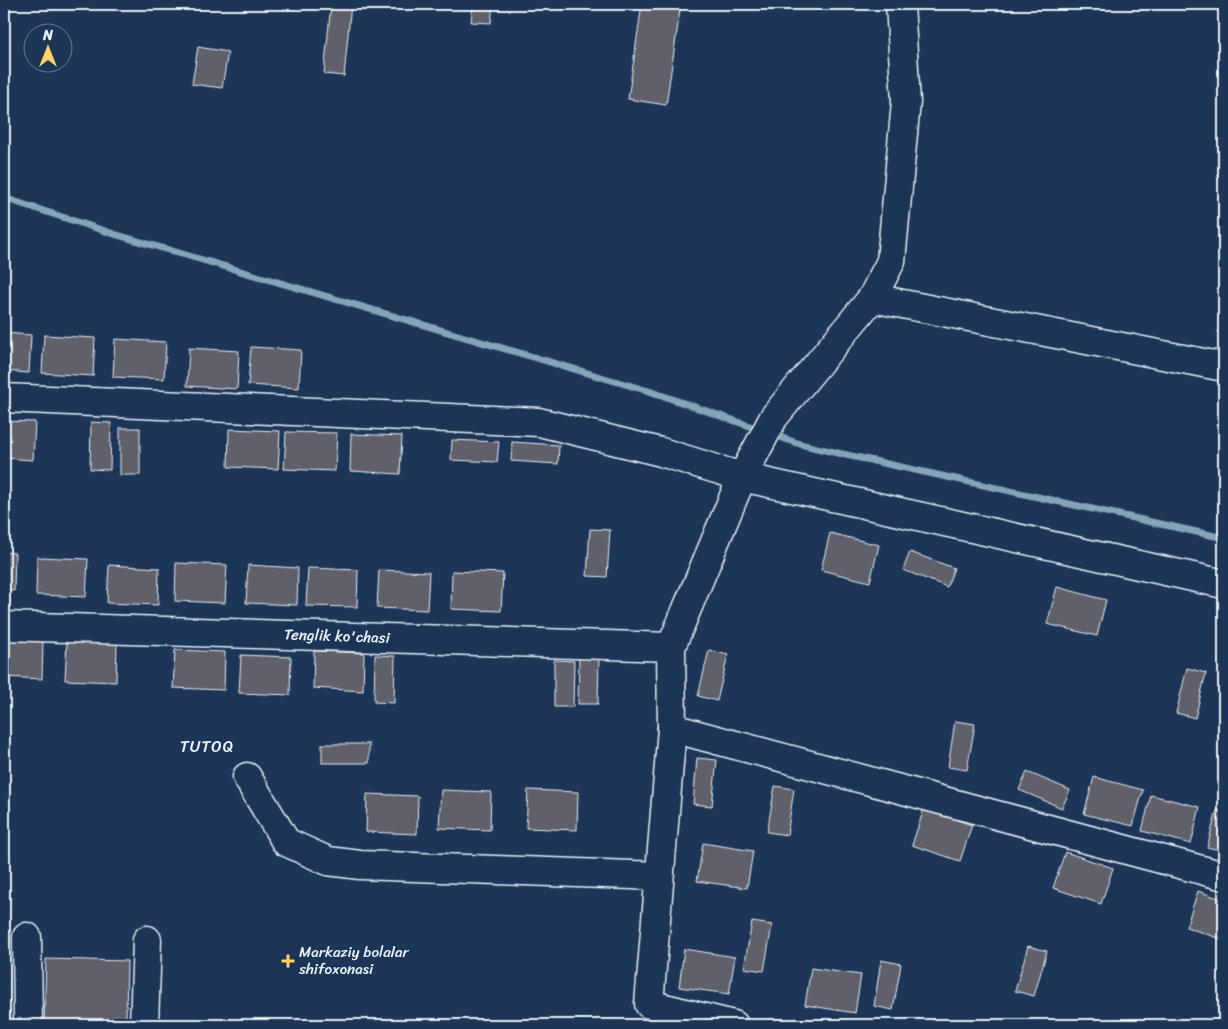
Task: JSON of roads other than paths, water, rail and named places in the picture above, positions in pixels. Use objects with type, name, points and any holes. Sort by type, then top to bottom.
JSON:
[{"type":"street","points":[[734,1025],[648,1004],[672,728],[671,647],[747,467],[774,417],[872,298],[891,261],[906,102],[900,4]]},
{"type":"street","points":[[872,298],[1224,367]]},
{"type":"street","points":[[4,398],[538,422],[661,452],[747,467],[1224,584]]},
{"type":"street","name":"Tenglik ko'chasi","points":[[4,626],[671,647]]},
{"type":"street","points":[[672,728],[1224,876]]},
{"type":"street","points":[[247,777],[286,842],[328,861],[360,865],[659,876]]},
{"type":"street","points":[[27,938],[28,1025]]},
{"type":"street","points":[[144,1025],[148,940]]},
{"type":"waterway","points":[[4,198],[114,234],[652,392],[761,430]]},
{"type":"waterway","points":[[771,434],[800,444],[842,454],[1224,538]]},
{"type":"place","name":"Markaziy bolalar shifoxonasi","points":[[288,961]]},
{"type":"district","name":"TUTOQ","points":[[207,746]]}]
